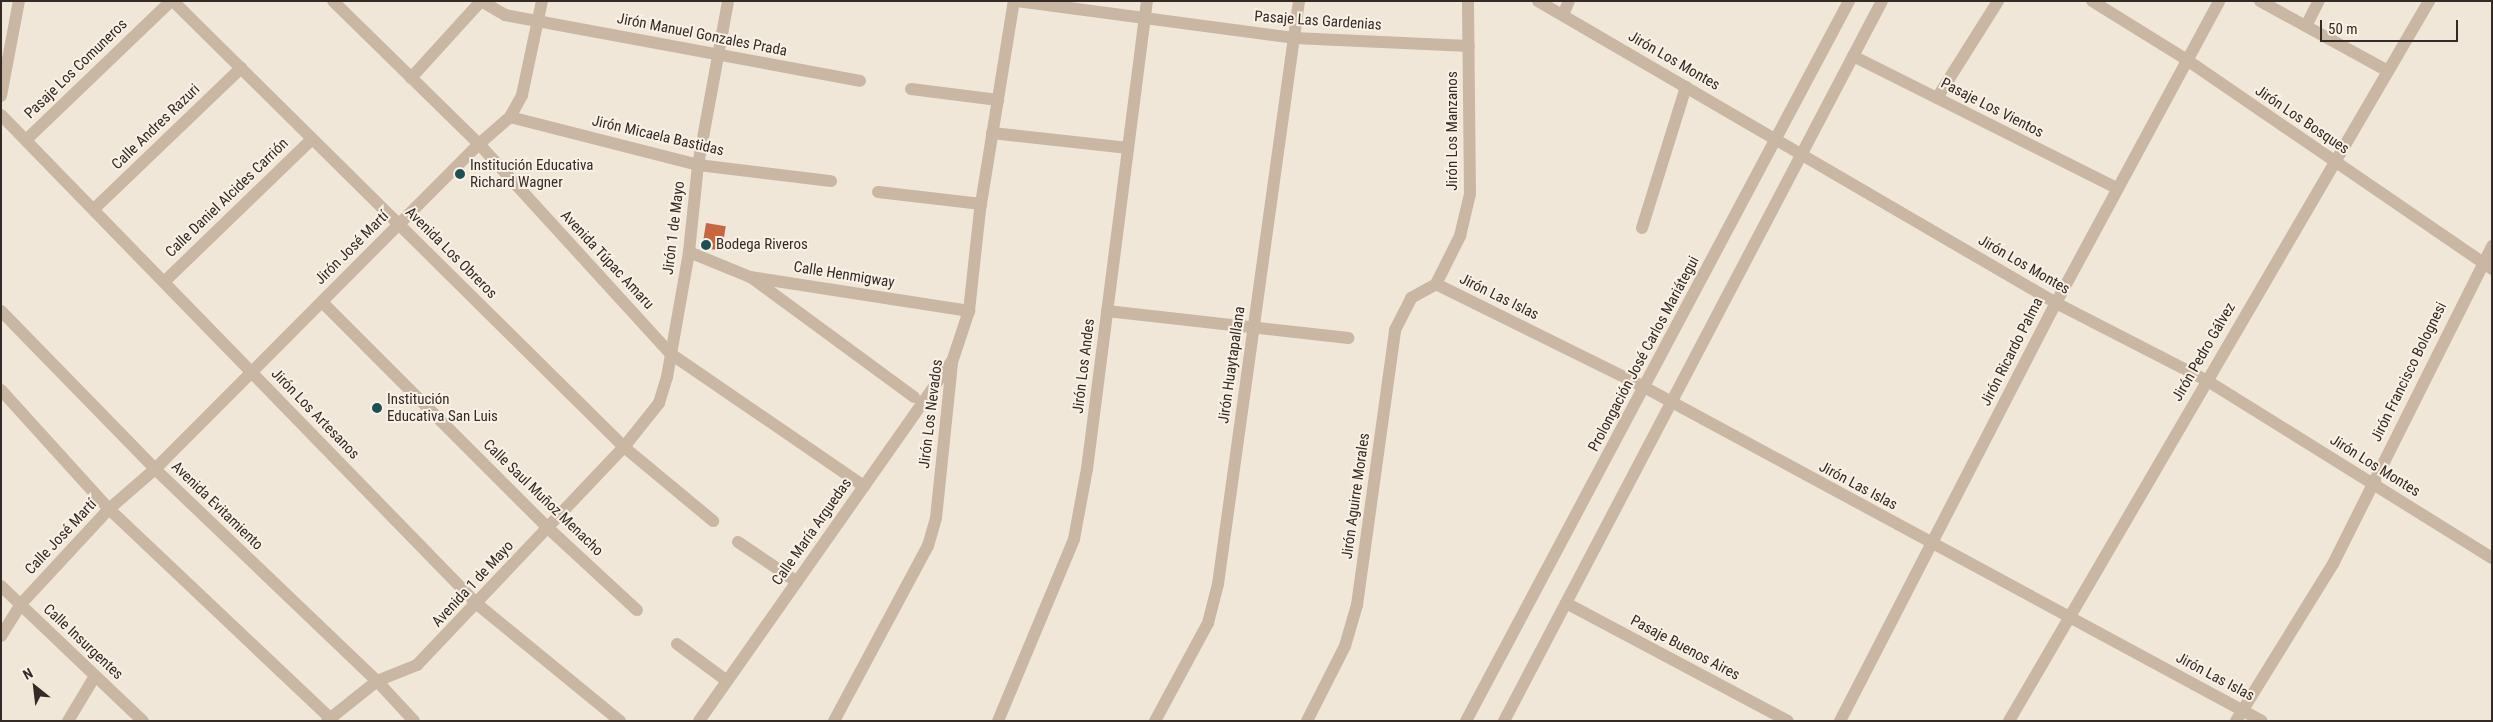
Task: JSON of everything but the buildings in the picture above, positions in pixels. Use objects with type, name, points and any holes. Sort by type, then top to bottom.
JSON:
[{"type":"street","points":[[1,96],[19,1]]},
{"type":"street","name":"Avenida Los Obreros","points":[[172,1],[624,447],[712,521]]},
{"type":"street","name":"Pasaje Los Comuneros","points":[[26,140],[172,1]]},
{"type":"street","name":"Avenida Túpac Amaru","points":[[333,1],[479,144],[671,354],[864,486]]},
{"type":"street","points":[[411,78],[481,1]]},
{"type":"street","name":"Jirón Manuel Gonzales Prada","points":[[481,1],[505,14],[718,56],[860,81]]},
{"type":"street","name":"Jirón José Martí","points":[[155,469],[479,144],[510,117],[522,95],[542,1]]},
{"type":"street","name":"Jirón 1 de Mayo","points":[[624,447],[659,403],[671,354],[689,252],[698,165],[728,1]]},
{"type":"street","name":"Pasaje Las Gardenias","points":[[1016,1],[1294,38],[1469,46]]},
{"type":"street","name":"Jirón Los Nevados","points":[[834,721],[928,546],[936,518],[952,362],[969,311],[981,204],[1016,1]]},
{"type":"street","name":"Jirón Los Andes","points":[[998,721],[1074,539],[1087,470],[1147,1]]},
{"type":"street","name":"Jirón Huaytapallana","points":[[1155,721],[1208,623],[1218,584],[1299,1]]},
{"type":"street","name":"Jirón Los Manzanos","points":[[1436,284],[1460,236],[1470,194],[1468,1]]},
{"type":"street","name":"Jirón Los Montes","points":[[1538,1],[2056,303],[2206,380],[2492,558]]},
{"type":"street","points":[[1563,15],[1569,1]]},
{"type":"street","name":"Prolongación José Carlos Mariátegui","points":[[1466,721],[1776,140],[1848,1]]},
{"type":"street","points":[[1504,721],[1803,156],[1882,1]]},
{"type":"street","points":[[1937,98],[1998,1]]},
{"type":"street","name":"Jirón Los Bosques","points":[[2092,1],[2187,60],[2487,265]]},
{"type":"street","name":"Jirón Ricardo Palma","points":[[1840,721],[2056,303],[2218,1]]},
{"type":"street","points":[[2260,1],[2388,71]]},
{"type":"street","points":[[2306,26],[2319,1]]},
{"type":"street","name":"Jirón Pedro Gálvez","points":[[2009,721],[2206,380],[2429,1]]},
{"type":"street","name":"Pasaje Los Vientos","points":[[1853,56],[2117,188]]},
{"type":"street","name":"Calle Andres Razuri","points":[[94,209],[241,68]]},
{"type":"street","points":[[1642,228],[1686,87]]},
{"type":"street","points":[[911,89],[998,100]]},
{"type":"street","name":"Jirón Los Artesanos","points":[[1,115],[478,604],[620,721]]},
{"type":"street","name":"Jirón Micaela Bastidas","points":[[510,117],[698,165],[831,181]]},
{"type":"street","points":[[992,133],[1128,148]]},
{"type":"street","name":"Calle Daniel Alcides Carrión","points":[[164,282],[312,138]]},
{"type":"street","points":[[878,192],[981,204]]},
{"type":"street","name":"Jirón Francisco Bolognesi","points":[[2239,715],[2333,564],[2372,483],[2487,265],[2492,246]]},
{"type":"street","name":"Calle Henmigway","points":[[689,252],[750,276],[969,311]]},
{"type":"street","points":[[750,276],[914,397]]},
{"type":"street","name":"Jirón Las Islas","points":[[1436,284],[1644,387],[1672,404],[2069,617],[2239,715],[2262,721]]},
{"type":"street","name":"Jirón Aguirre Morales","points":[[1307,721],[1345,646],[1357,604],[1395,330],[1411,298],[1436,284]]},
{"type":"street","name":"Calle Saul Muñoz Menacho","points":[[322,302],[548,528],[637,610]]},
{"type":"street","name":"Avenida Evitamiento","points":[[1,311],[155,469],[377,681],[414,721]]},
{"type":"street","points":[[1107,312],[1348,338]]},
{"type":"street","name":"Calle María Arguedas","points":[[699,721],[952,362]]},
{"type":"street","points":[[1,390],[109,509],[330,720]]},
{"type":"street","name":"Avenida 1 de Mayo","points":[[330,720],[377,681],[417,666],[478,604],[624,447]]},
{"type":"street","name":"Calle José Martí","points":[[1,636],[20,605],[109,509],[155,469]]},
{"type":"street","points":[[738,542],[797,582]]},
{"type":"street","name":"Calle Insurgentes","points":[[1,586],[143,721]]},
{"type":"street","name":"Pasaje Buenos Aires","points":[[1566,603],[1788,721]]},
{"type":"street","points":[[677,644],[727,681]]},
{"type":"street","points":[[68,721],[95,676]]},
{"type":"place","name":"Institución Educativa Richard Wagner","points":[[460,174]]},
{"type":"place","name":"Bodega Riveros","points":[[706,245]]},
{"type":"place","name":"Institución Educativa San Luis","points":[[377,408]]}]
